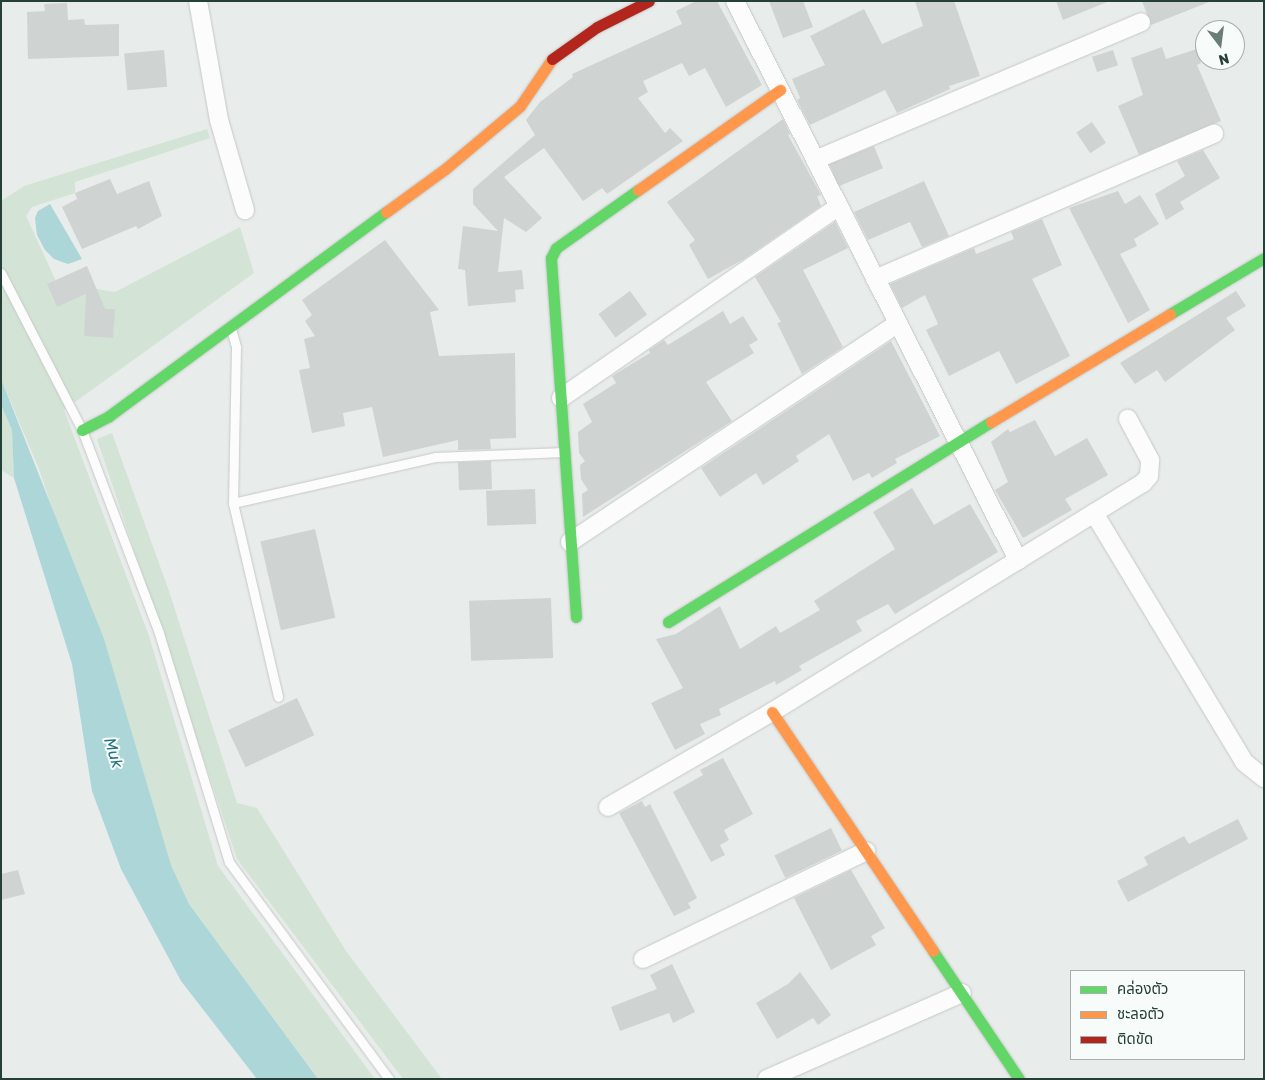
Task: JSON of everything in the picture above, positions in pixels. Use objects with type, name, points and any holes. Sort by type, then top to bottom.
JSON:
[{"type":"street","points":[[198,1],[219,120],[244,210]]},
{"type":"street","points":[[82,430],[109,416],[445,169],[520,106],[552,59],[597,27],[649,1]]},
{"type":"street","points":[[735,1],[1018,560]]},
{"type":"street","points":[[815,160],[1142,22]]},
{"type":"street","points":[[576,617],[550,258],[556,248],[780,90]]},
{"type":"street","points":[[875,279],[1214,134]]},
{"type":"street","points":[[561,398],[838,207]]},
{"type":"street","points":[[668,622],[958,442],[1264,258]]},
{"type":"street","points":[[570,542],[897,324]]},
{"type":"street","points":[[608,807],[772,712],[1094,513],[1149,476],[1150,460],[1128,419]]},
{"type":"street","points":[[1094,513],[1244,762],[1264,778]]},
{"type":"street","points":[[772,712],[1019,1079]]},
{"type":"street","points":[[643,959],[866,851]]},
{"type":"street","points":[[767,1079],[962,993]]},
{"type":"lane","points":[[1,273],[82,430],[159,633],[229,862],[389,1079]]},
{"type":"lane","points":[[230,327],[236,347],[233,502],[278,697]]},
{"type":"lane","points":[[233,502],[435,457],[564,452]]},
{"type":"green space","points":[[207,129],[210,138],[75,182],[75,193],[32,207],[26,216],[66,303],[97,289],[115,292],[240,227],[254,273],[64,410],[149,636],[218,866],[375,1079],[318,1079],[189,904],[171,865],[39,469],[1,379],[1,201],[24,186]]},
{"type":"green space","points":[[1,405],[12,430],[14,478],[1,470]]},
{"type":"green space","points":[[112,433],[169,591],[237,803],[257,808],[346,951],[442,1079],[403,1079],[237,859],[97,439]]},
{"type":"water","points":[[50,204],[82,259],[68,264],[54,259],[45,250],[37,235],[35,218],[38,211]]},
{"type":"water","name":"Muk","points":[[1,379],[104,639],[171,865],[189,904],[318,1079],[257,1079],[181,981],[121,869],[92,791],[72,664],[14,478],[12,430],[1,405]]},
{"type":"building","points":[[696,1],[717,1],[762,85],[726,107],[705,68],[689,76],[682,63],[643,81],[648,92],[638,98],[665,133],[670,128],[683,141],[607,194],[602,188],[583,201],[544,148],[504,177],[542,218],[526,232],[504,218],[498,272],[522,270],[524,289],[515,290],[516,302],[468,306],[465,270],[458,269],[463,226],[498,231],[473,204],[473,189],[535,135],[526,120],[540,102],[573,77],[572,74],[682,24],[676,11]]},
{"type":"building","points":[[769,1],[803,1],[813,27],[783,38]]},
{"type":"building","points":[[915,1],[954,1],[980,76],[949,86],[950,89],[897,113],[885,90],[810,125],[797,100],[800,98],[792,79],[825,65],[810,36],[864,9],[882,44],[923,26]]},
{"type":"building","points":[[1056,1],[1107,1],[1107,2],[1063,20]]},
{"type":"building","points":[[1142,1],[1209,1],[1209,2],[1151,25]]},
{"type":"building","points":[[67,3],[68,20],[84,19],[85,25],[119,24],[119,56],[28,59],[27,12],[45,11],[44,4]]},
{"type":"building","points":[[1162,47],[1166,59],[1195,50],[1195,70],[1199,70],[1221,121],[1139,155],[1118,106],[1143,95],[1131,58]]},
{"type":"building","points":[[164,50],[167,87],[127,90],[124,53]]},
{"type":"building","points":[[1113,50],[1118,65],[1097,72],[1092,57]]},
{"type":"building","points":[[783,119],[790,134],[788,135],[821,195],[817,196],[821,206],[744,259],[708,279],[689,245],[695,240],[667,202]]},
{"type":"building","points":[[1092,122],[1106,143],[1090,153],[1076,133]]},
{"type":"building","points":[[874,146],[883,168],[838,186],[829,164]]},
{"type":"building","points":[[1203,150],[1220,178],[1180,202],[1184,209],[1166,220],[1155,194],[1185,176],[1177,161]]},
{"type":"building","points":[[110,179],[117,194],[149,181],[162,216],[138,229],[136,226],[82,249],[62,207],[77,199],[75,193]]},
{"type":"building","points":[[924,181],[949,236],[922,247],[910,222],[868,240],[854,212]]},
{"type":"building","points":[[1118,191],[1125,204],[1140,195],[1159,224],[1134,239],[1137,246],[1120,254],[1150,310],[1128,323],[1069,208]]},
{"type":"building","points":[[1042,219],[1062,265],[1032,279],[1070,356],[1016,384],[999,351],[949,376],[926,330],[938,324],[925,295],[902,308],[890,284],[974,248],[976,254],[1014,239],[1011,232]]},
{"type":"building","points":[[835,222],[848,248],[803,270],[843,347],[802,374],[777,323],[781,322],[755,277]]},
{"type":"building","points":[[385,240],[439,310],[430,312],[439,356],[515,353],[516,438],[490,439],[491,449],[458,450],[458,440],[383,457],[372,407],[343,413],[345,426],[312,433],[299,370],[310,368],[304,339],[315,336],[305,321],[312,315],[302,300]]},
{"type":"building","points":[[87,266],[105,309],[115,309],[113,338],[84,336],[86,294],[57,307],[47,284]]},
{"type":"building","points":[[630,291],[647,314],[615,337],[598,314]]},
{"type":"building","points":[[1236,291],[1246,306],[1226,318],[1235,330],[1165,382],[1157,370],[1135,384],[1120,363]]},
{"type":"building","points":[[723,311],[730,324],[743,316],[758,340],[749,345],[754,353],[706,382],[732,421],[583,517],[582,494],[588,490],[581,479],[580,465],[585,461],[579,453],[578,432],[592,422],[583,404],[616,383],[612,376],[650,353],[649,350],[664,340],[668,345]]},
{"type":"building","points":[[891,341],[940,436],[895,459],[897,463],[872,478],[869,473],[853,481],[829,434],[796,456],[799,461],[763,485],[756,473],[720,497],[701,468]]},
{"type":"building","points":[[1035,420],[1055,456],[1087,438],[1108,475],[1065,499],[1072,510],[1023,538],[995,490],[1008,482],[991,442],[1008,429],[1010,432]]},
{"type":"building","points":[[491,461],[492,489],[459,490],[458,462]]},
{"type":"building","points":[[912,488],[934,525],[970,504],[998,552],[895,614],[888,604],[856,621],[862,631],[799,666],[802,670],[776,685],[775,681],[719,709],[721,715],[700,724],[705,734],[675,750],[651,703],[683,688],[656,639],[676,634],[720,606],[740,649],[776,626],[780,633],[820,610],[814,601],[895,549],[873,512]]},
{"type":"building","points":[[535,489],[536,524],[487,526],[486,491]]},
{"type":"building","points":[[315,529],[335,618],[281,630],[260,542]]},
{"type":"building","points":[[551,598],[553,658],[471,661],[469,601]]},
{"type":"building","points":[[297,698],[314,735],[245,767],[228,730]]},
{"type":"building","points":[[723,758],[753,814],[724,830],[729,840],[720,845],[725,855],[711,862],[673,792],[703,775],[700,770]]},
{"type":"building","points":[[642,801],[645,807],[650,804],[697,898],[688,903],[691,908],[674,916],[619,813]]},
{"type":"building","points":[[1238,819],[1248,839],[1128,902],[1117,881],[1148,865],[1144,857],[1184,836],[1189,844]]},
{"type":"building","points":[[831,828],[842,850],[785,878],[774,856]]},
{"type":"building","points":[[18,870],[25,894],[1,900],[1,874]]},
{"type":"building","points":[[851,870],[885,928],[871,936],[876,945],[831,970],[794,898]]},
{"type":"building","points":[[672,964],[695,1012],[673,1023],[669,1013],[620,1031],[611,1007],[657,989],[650,975]]},
{"type":"building","points":[[800,972],[831,1015],[818,1025],[813,1018],[777,1039],[756,1003],[788,984]]},
{"type":"traffic: fast","points":[[576,617],[551,258],[556,248],[638,190]]},
{"type":"traffic: fast","points":[[82,430],[109,416],[386,212]]},
{"type":"traffic: fast","points":[[1170,314],[1264,258]]},
{"type":"traffic: fast","points":[[668,622],[991,422]]},
{"type":"traffic: fast","points":[[933,951],[1019,1079]]},
{"type":"traffic: slow","points":[[386,212],[445,169],[520,106],[552,59]]},
{"type":"traffic: slow","points":[[638,190],[780,90]]},
{"type":"traffic: slow","points":[[991,422],[1170,314]]},
{"type":"traffic: slow","points":[[772,712],[933,951]]},
{"type":"traffic: jam","points":[[552,59],[597,27],[649,1]]}]
